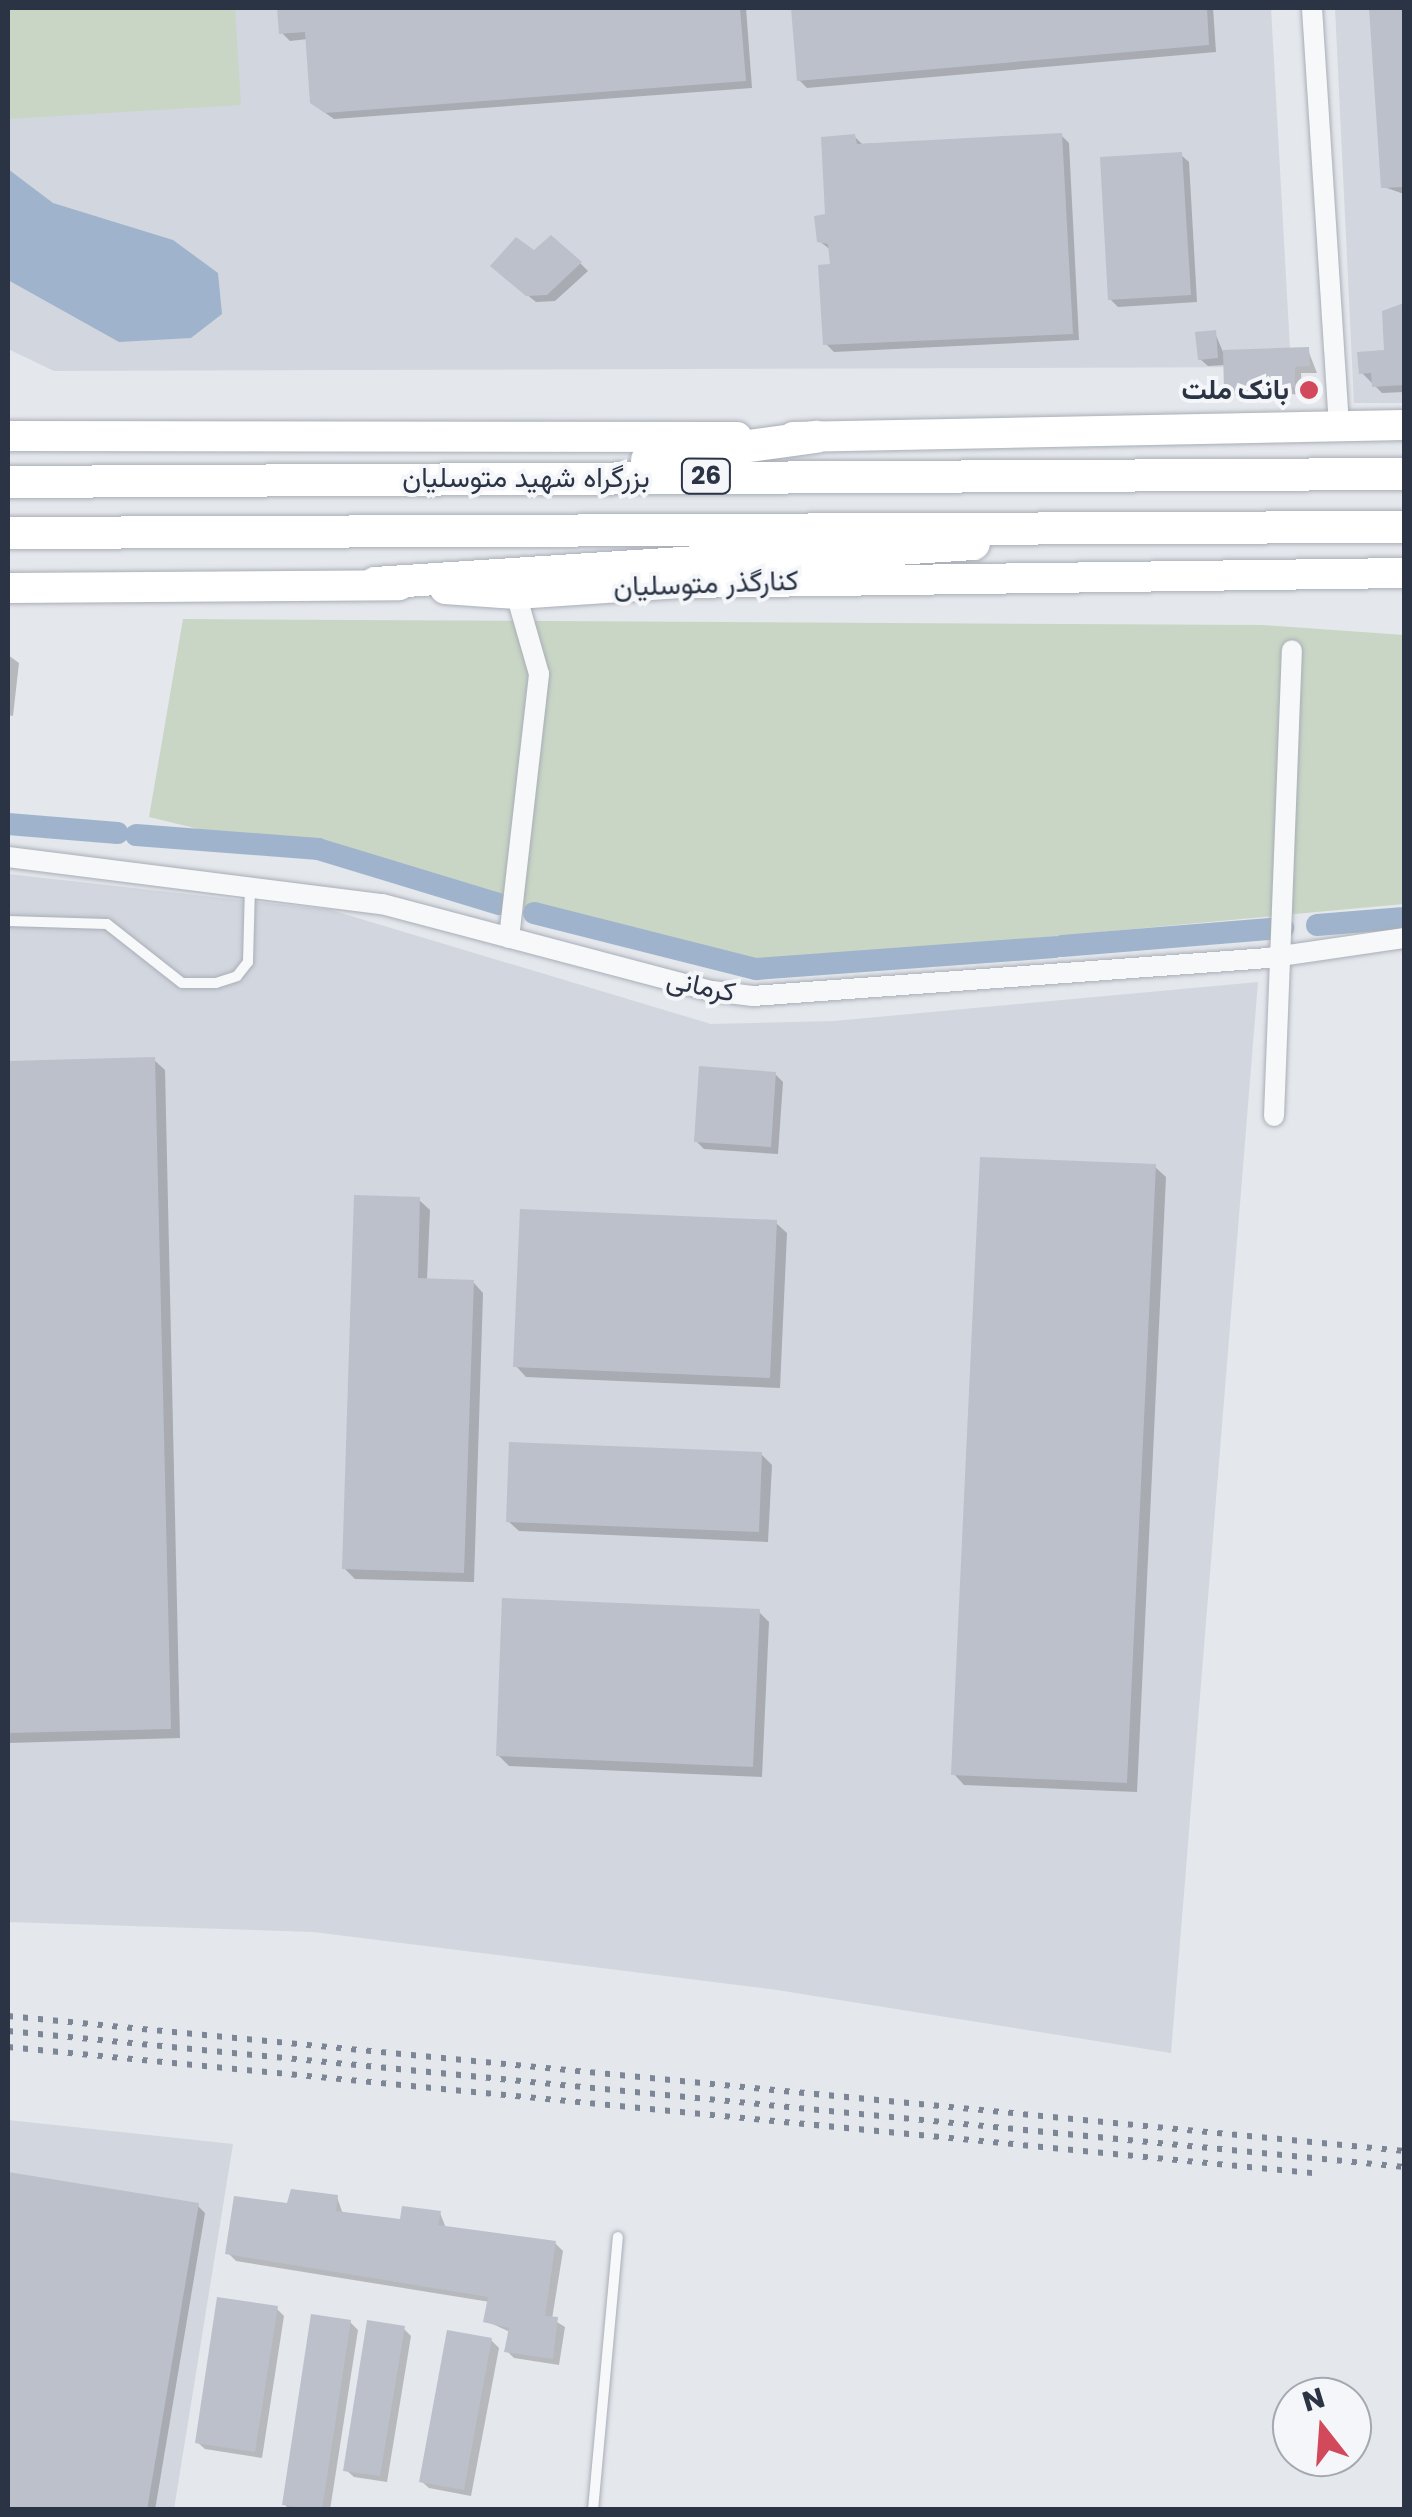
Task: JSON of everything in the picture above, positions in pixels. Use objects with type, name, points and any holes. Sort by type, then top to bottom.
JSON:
[{"type":"highway","points":[[510,478],[816,437]]},
{"type":"highway","name":"بزرگراه شهید متوسلیان","points":[[8,482],[1404,474]]},
{"type":"highway","name":"بزرگراه شهید متوسلیان","points":[[8,533],[1404,526]]},
{"type":"highway","points":[[376,584],[941,550],[1070,528]]},
{"type":"main road","points":[[8,436],[816,437],[1404,426]]},
{"type":"main road","name":"کنارگذر متوسلیان","points":[[8,588],[376,584],[516,594],[699,582],[1404,573]]},
{"type":"street","points":[[1312,8],[1340,426]]},
{"type":"street","points":[[509,938],[538,674],[516,594]]},
{"type":"street","points":[[1274,1116],[1292,650]]},
{"type":"street","name":"کرمانی","points":[[8,857],[382,904],[753,996],[1282,956],[1404,938]]},
{"type":"lane","points":[[8,921],[107,924],[182,983],[216,983],[237,976],[248,962],[250,886]]},
{"type":"lane","points":[[593,2510],[618,2237]]},
{"type":"shaded area","points":[[8,8],[1271,8],[1291,367],[54,371],[8,349]]},
{"type":"shaded area","points":[[1335,8],[1404,8],[1404,403],[1354,403]]},
{"type":"shaded area","points":[[8,874],[331,910],[711,1024],[834,1021],[1258,982],[1171,2053],[777,1990],[314,1932],[8,1922]]},
{"type":"shaded area","points":[[8,2120],[233,2144],[174,2509],[8,2510]]},
{"type":"green space","points":[[8,8],[235,8],[241,105],[8,119]]},
{"type":"green space","points":[[183,619],[1263,625],[1404,635],[1404,904],[753,964],[149,817]]},
{"type":"water","points":[[8,169],[53,203],[173,240],[218,273],[222,314],[191,338],[119,342],[8,280]]},
{"type":"building","points":[[277,8],[740,8],[746,81],[325,113],[310,103],[305,32],[279,34]]},
{"type":"building","points":[[791,8],[1207,8],[1209,45],[797,81]]},
{"type":"building","points":[[1369,8],[1404,8],[1404,187],[1381,188]]},
{"type":"building","points":[[1062,133],[1073,334],[823,345],[818,265],[830,264],[828,244],[817,242],[814,216],[825,214],[821,137],[855,134],[857,144]]},
{"type":"building","points":[[1182,152],[1191,295],[1108,300],[1100,157]]},
{"type":"building","points":[[551,235],[582,262],[547,295],[526,296],[490,266],[516,237],[534,250]]},
{"type":"building","points":[[1404,303],[1404,385],[1372,387],[1371,373],[1359,374],[1357,352],[1384,350],[1382,311]]},
{"type":"building","points":[[1216,330],[1218,358],[1198,360],[1195,332]]},
{"type":"building","points":[[1309,347],[1310,366],[1295,367],[1295,387],[1224,390],[1223,350]]},
{"type":"building","points":[[155,1057],[171,1729],[8,1733],[8,1061]]},
{"type":"building","points":[[699,1066],[776,1072],[771,1147],[694,1142]]},
{"type":"building","points":[[980,1157],[1156,1164],[1127,1783],[951,1775]]},
{"type":"building","points":[[354,1195],[420,1197],[418,1278],[474,1280],[464,1573],[342,1569]]},
{"type":"building","points":[[520,1209],[777,1220],[770,1378],[513,1367]]},
{"type":"building","points":[[509,1442],[762,1452],[759,1532],[506,1522]]},
{"type":"building","points":[[502,1598],[760,1609],[753,1767],[496,1756]]},
{"type":"building","points":[[8,2172],[199,2203],[147,2510],[8,2510]]},
{"type":"building","points":[[291,2189],[338,2195],[336,2211],[400,2219],[402,2206],[441,2211],[438,2225],[556,2241],[545,2316],[558,2317],[553,2359],[504,2352],[509,2328],[483,2322],[488,2297],[225,2254],[234,2196],[287,2203]]},
{"type":"building","points":[[217,2297],[278,2306],[255,2452],[195,2443]]},
{"type":"building","points":[[311,2314],[351,2320],[322,2510],[282,2505]]},
{"type":"building","points":[[367,2320],[405,2326],[380,2476],[343,2471]]},
{"type":"building","points":[[447,2330],[492,2338],[464,2490],[419,2482]]},
{"type":"waterway","points":[[8,824],[118,833]]},
{"type":"waterway","points":[[136,835],[318,849],[499,904]]},
{"type":"waterway","points":[[534,913],[756,969],[1054,947]]},
{"type":"waterway","points":[[1317,925],[1404,918]]},
{"type":"waterway","points":[[1062,946],[1283,928]]},
{"type":"railway","points":[[8,2016],[1404,2151]]},
{"type":"railway","points":[[8,2031],[1404,2167]]},
{"type":"railway","points":[[8,2047],[1321,2174]]},
{"type":"place","name":"بانک ملت","points":[[1309,390]]}]
